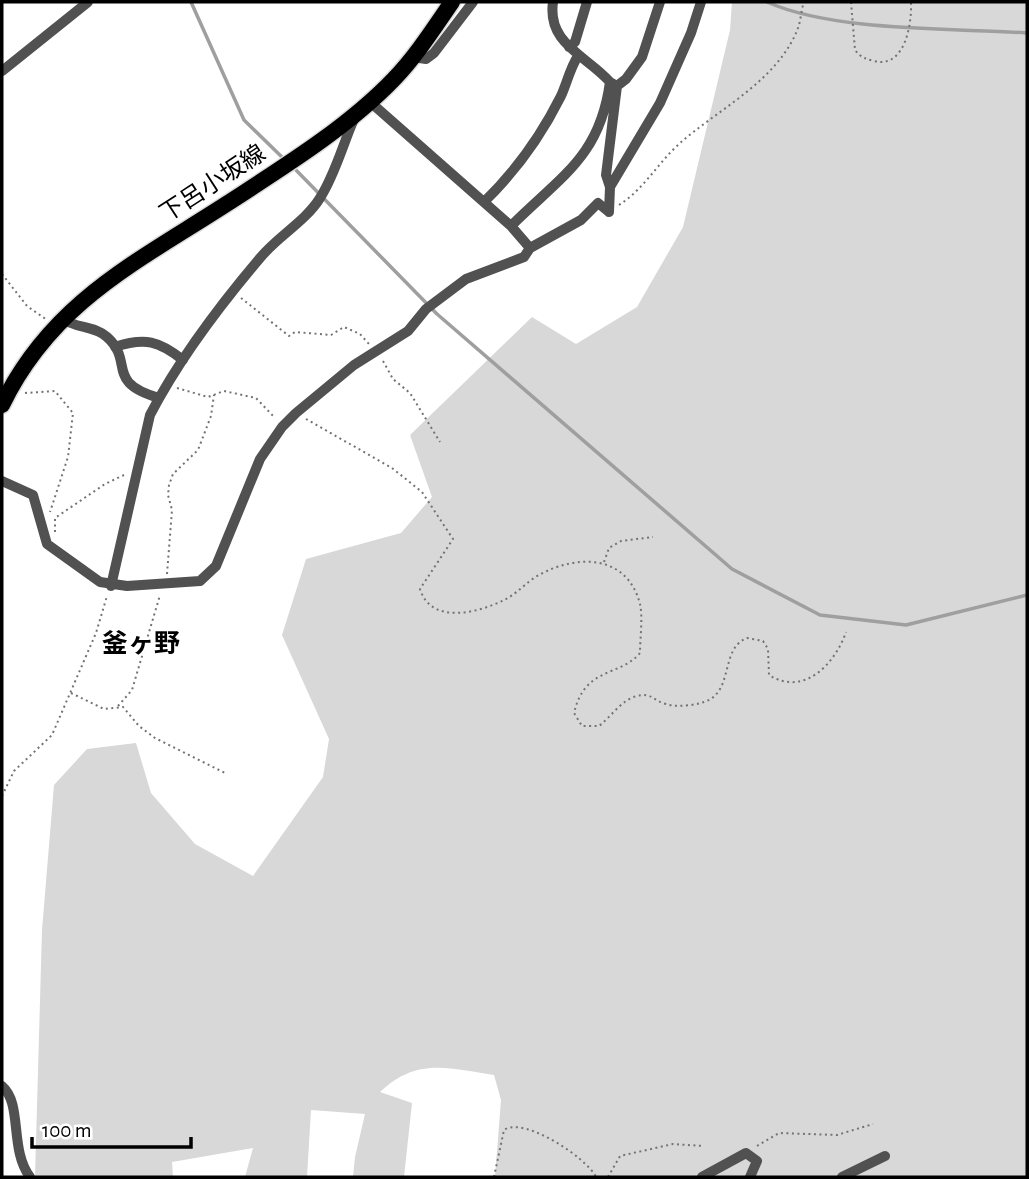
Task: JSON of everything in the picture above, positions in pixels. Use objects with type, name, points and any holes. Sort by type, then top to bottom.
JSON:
[{"type":"main road","name":"下呂小坂線","points":[[2,405],[11,387],[58,322],[112,276],[229,203],[363,107],[413,57],[452,2]]},
{"type":"street","points":[[2,71],[88,2]]},
{"type":"street","points":[[413,57],[426,59],[434,53],[473,2]]},
{"type":"street","points":[[552,2],[551,16],[558,37],[613,84]]},
{"type":"street","points":[[569,47],[575,42],[587,2]]},
{"type":"street","points":[[511,226],[591,146],[600,127],[613,84],[631,74],[642,57],[660,2]]},
{"type":"street","points":[[610,187],[660,103],[691,33],[701,2]]},
{"type":"street","points":[[484,202],[508,179],[533,144],[549,119],[578,56]]},
{"type":"street","points":[[609,212],[610,187],[606,175],[613,84]]},
{"type":"street","points":[[111,586],[150,415],[183,360],[261,256],[300,222],[321,197],[363,107],[484,202],[511,226],[530,248]]},
{"type":"street","points":[[2,481],[33,495],[36,516],[47,544],[89,576],[111,586],[200,581],[216,566],[249,480],[282,427],[296,414],[354,365],[408,331],[429,306],[466,279],[524,257],[530,248],[580,220],[598,204],[609,212]]},
{"type":"street","points":[[58,322],[103,333],[115,347],[126,382],[138,391],[159,398]]},
{"type":"street","points":[[115,347],[136,341],[152,341],[183,360]]},
{"type":"street","points":[[2,1086],[12,1100],[20,1164],[30,1177]]},
{"type":"street","points":[[702,1177],[738,1155],[751,1155],[757,1161],[750,1177]]},
{"type":"street","points":[[842,1177],[885,1156]]},
{"type":"path","points":[[609,212],[641,190],[672,151],[739,99],[781,57],[798,28],[804,2]]},
{"type":"path","points":[[851,2],[855,50],[859,57],[878,62],[894,59],[902,50],[912,15],[911,2]]},
{"type":"path","points":[[2,274],[27,306],[58,322]]},
{"type":"path","points":[[234,293],[284,334],[292,335],[295,332],[331,335],[344,327],[360,334],[377,353],[393,379],[410,393],[440,442]]},
{"type":"path","points":[[11,387],[25,393],[55,391],[73,413],[68,457],[51,511],[36,516]]},
{"type":"path","points":[[166,387],[182,387],[208,397],[224,391],[256,398],[282,427]]},
{"type":"path","points":[[118,707],[132,690],[164,584],[173,510],[168,495],[169,485],[173,474],[198,450],[211,415],[214,395]]},
{"type":"path","points":[[296,414],[365,451],[422,492],[453,539],[420,589],[431,606],[442,614],[459,613],[504,600],[542,573],[585,562],[604,562],[630,584],[640,606],[640,653],[598,676],[581,694],[574,713],[582,726],[599,726],[636,696],[653,695],[666,704],[702,703],[712,699],[723,685],[732,651],[747,638],[763,641],[768,649],[769,675],[781,682],[795,684],[809,680],[841,650],[846,632]]},
{"type":"path","points":[[55,552],[55,518],[105,484],[138,468]]},
{"type":"path","points":[[604,562],[609,548],[621,541],[653,537]]},
{"type":"path","points":[[2,796],[14,771],[52,735],[96,632],[111,586]]},
{"type":"path","points":[[70,692],[104,709],[128,709],[139,726],[155,738],[225,773]]},
{"type":"path","points":[[751,1155],[757,1145],[779,1133],[837,1135],[873,1125]]},
{"type":"path","points":[[494,1177],[504,1130],[515,1127],[557,1143],[581,1158],[596,1177]]},
{"type":"path","points":[[608,1177],[620,1156],[673,1144],[703,1146]]},
{"type":"shaded area","points":[[732,2],[1027,2],[1027,1177],[495,1177],[501,1100],[494,1075],[434,1068],[407,1074],[380,1092],[412,1103],[404,1177],[353,1177],[365,1114],[311,1110],[307,1177],[245,1177],[253,1148],[172,1162],[173,1177],[35,1177],[42,930],[54,785],[87,749],[136,743],[151,793],[195,844],[253,876],[323,777],[329,739],[282,635],[306,559],[401,533],[432,497],[410,435],[532,317],[576,344],[637,307],[683,227],[730,30]]},
{"type":"waterway","points":[[191,2],[244,120],[286,161]]},
{"type":"waterway","points":[[767,2],[795,12],[859,24],[1027,33]]},
{"type":"waterway","points":[[292,166],[437,314],[732,569],[820,615],[906,625],[1027,595]]},
{"type":"district","name":"釜ヶ野","points":[[141,644]]}]
